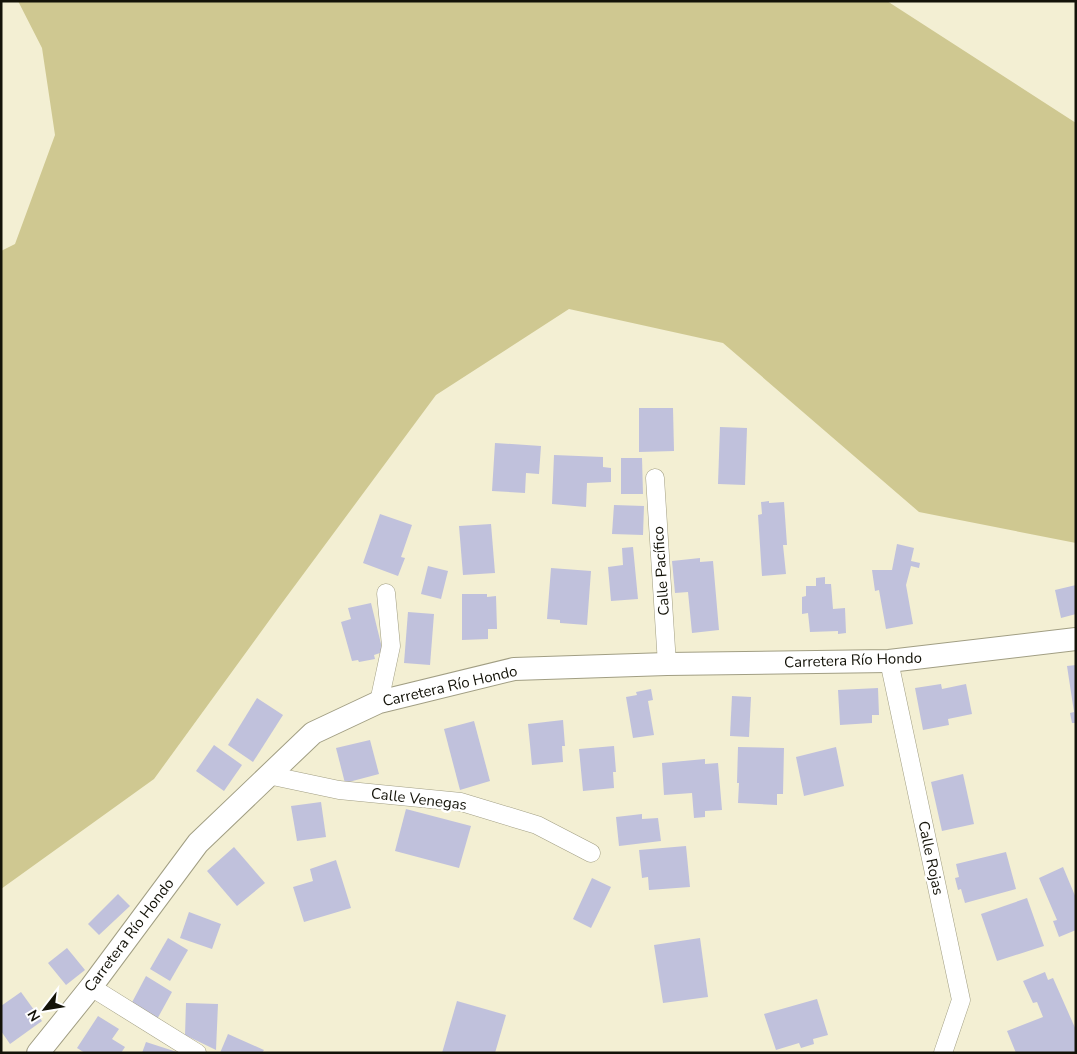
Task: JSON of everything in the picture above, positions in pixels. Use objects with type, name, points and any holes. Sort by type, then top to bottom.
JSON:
[{"type":"street","name":"Calle Pacífico","points":[[655,478],[668,664]]},
{"type":"street","points":[[379,702],[391,646],[386,593]]},
{"type":"street","name":"Carretera Río Hondo","points":[[38,1053],[198,843],[313,733],[379,702],[514,669],[668,664],[889,661],[1076,639]]},
{"type":"street","name":"Calle Rojas","points":[[889,661],[961,1000],[943,1053]]},
{"type":"street","name":"Calle Venegas","points":[[268,775],[339,790],[461,802],[537,825],[592,853]]},
{"type":"street","points":[[90,987],[196,1053]]},
{"type":"shaded area","points":[[18,1],[887,1],[1076,123],[1076,543],[919,512],[723,343],[569,309],[436,395],[154,779],[1,889],[1,251],[15,244],[55,135],[42,48]]},
{"type":"building","points":[[639,408],[673,408],[674,451],[639,452]]},
{"type":"building","points":[[720,427],[747,428],[745,485],[718,484]]},
{"type":"building","points":[[495,443],[541,446],[539,474],[526,473],[525,493],[492,491]]},
{"type":"building","points":[[554,455],[603,457],[603,467],[611,468],[611,482],[587,483],[586,507],[552,504]]},
{"type":"building","points":[[621,458],[642,458],[643,494],[621,494]]},
{"type":"building","points":[[769,501],[769,503],[784,502],[787,545],[783,545],[786,574],[762,576],[758,515],[762,514],[761,502]]},
{"type":"building","points":[[614,505],[644,506],[643,535],[612,534]]},
{"type":"building","points":[[380,514],[412,525],[401,557],[405,558],[398,576],[363,563]]},
{"type":"building","points":[[491,524],[495,573],[463,575],[459,526]]},
{"type":"building","points":[[897,544],[914,548],[911,561],[920,563],[919,568],[911,566],[906,585],[913,624],[886,629],[879,590],[875,591],[872,570],[892,570]]},
{"type":"building","points":[[633,547],[638,599],[611,601],[608,567],[623,565],[622,548]]},
{"type":"building","points":[[700,558],[700,562],[713,561],[719,630],[692,633],[688,592],[675,593],[672,561]]},
{"type":"building","points":[[428,566],[448,571],[441,599],[421,594]]},
{"type":"building","points":[[551,568],[591,571],[587,625],[560,623],[560,620],[547,619]]},
{"type":"building","points":[[825,577],[825,584],[831,584],[833,609],[845,608],[846,633],[838,634],[838,631],[810,632],[808,613],[802,614],[802,597],[806,596],[806,586],[816,586],[816,578]]},
{"type":"building","points":[[1076,585],[1076,614],[1061,618],[1055,590]]},
{"type":"building","points":[[462,594],[487,594],[487,597],[496,596],[497,629],[488,629],[488,639],[462,640]]},
{"type":"building","points":[[371,603],[383,652],[374,655],[375,659],[359,662],[358,660],[352,661],[341,622],[351,619],[348,608]]},
{"type":"building","points":[[408,612],[434,614],[430,665],[404,663]]},
{"type":"building","points":[[1076,665],[1076,723],[1072,723],[1070,713],[1074,712],[1067,666]]},
{"type":"building","points":[[941,684],[942,689],[966,684],[972,714],[948,719],[949,725],[923,730],[915,688]]},
{"type":"building","points":[[878,688],[879,715],[872,715],[872,723],[840,725],[838,690]]},
{"type":"building","points":[[651,689],[653,700],[648,701],[654,735],[633,738],[626,697],[637,695],[636,692]]},
{"type":"building","points":[[732,696],[751,697],[749,737],[730,736]]},
{"type":"building","points":[[257,698],[283,715],[253,762],[228,745]]},
{"type":"building","points":[[563,720],[565,746],[562,746],[563,762],[532,765],[528,724]]},
{"type":"building","points":[[474,721],[490,781],[460,790],[444,729]]},
{"type":"building","points":[[370,740],[379,774],[345,783],[336,748]]},
{"type":"building","points":[[214,745],[242,765],[224,791],[196,771]]},
{"type":"building","points":[[614,746],[616,772],[613,772],[614,788],[583,791],[579,749]]},
{"type":"building","points":[[738,747],[784,748],[783,794],[777,794],[777,805],[738,803]]},
{"type":"building","points":[[836,747],[844,786],[804,796],[796,757]]},
{"type":"building","points":[[705,759],[705,764],[718,763],[722,810],[705,811],[705,817],[694,818],[692,793],[664,795],[662,763]]},
{"type":"building","points":[[963,774],[974,824],[942,831],[931,782]]},
{"type":"building","points":[[321,802],[326,837],[297,841],[291,806]]},
{"type":"building","points":[[406,809],[471,826],[459,868],[395,851]]},
{"type":"building","points":[[642,814],[642,819],[658,818],[661,841],[619,846],[616,817]]},
{"type":"building","points":[[686,846],[690,887],[649,890],[648,877],[642,878],[639,850]]},
{"type":"building","points":[[234,847],[265,883],[237,906],[207,871]]},
{"type":"building","points":[[1006,852],[1016,889],[965,903],[961,889],[958,890],[955,878],[959,877],[956,864]]},
{"type":"building","points":[[336,860],[351,908],[304,922],[293,887],[313,881],[310,869]]},
{"type":"building","points":[[1063,867],[1076,898],[1076,930],[1059,937],[1053,921],[1057,920],[1039,878]]},
{"type":"building","points":[[592,878],[611,887],[591,928],[573,919]]},
{"type":"building","points":[[118,894],[130,906],[99,935],[88,924]]},
{"type":"building","points":[[1027,898],[1044,946],[997,961],[981,914]]},
{"type":"building","points":[[189,912],[221,924],[212,949],[180,938]]},
{"type":"building","points":[[168,938],[188,950],[170,981],[150,969]]},
{"type":"building","points":[[700,938],[708,997],[663,1003],[654,945]]},
{"type":"building","points":[[67,948],[85,970],[66,985],[48,963]]},
{"type":"building","points":[[1045,972],[1048,980],[1053,978],[1076,1030],[1076,1053],[1016,1053],[1007,1031],[1043,1017],[1037,1002],[1033,1003],[1023,981]]},
{"type":"building","points":[[146,976],[172,992],[155,1023],[129,1008]]},
{"type":"building","points":[[21,992],[42,1021],[10,1044],[1,1031],[1,1006]]},
{"type":"building","points":[[817,999],[828,1035],[813,1039],[814,1044],[801,1048],[799,1043],[776,1050],[764,1014]]},
{"type":"building","points":[[457,1001],[506,1015],[495,1053],[442,1053]]},
{"type":"building","points":[[186,1003],[218,1004],[216,1050],[185,1035]]},
{"type":"building","points":[[98,1016],[119,1029],[112,1039],[125,1047],[121,1053],[85,1053],[77,1048]]},
{"type":"building","points":[[228,1034],[264,1050],[262,1053],[220,1053]]},
{"type":"building","points":[[146,1042],[177,1052],[177,1053],[142,1053]]}]
